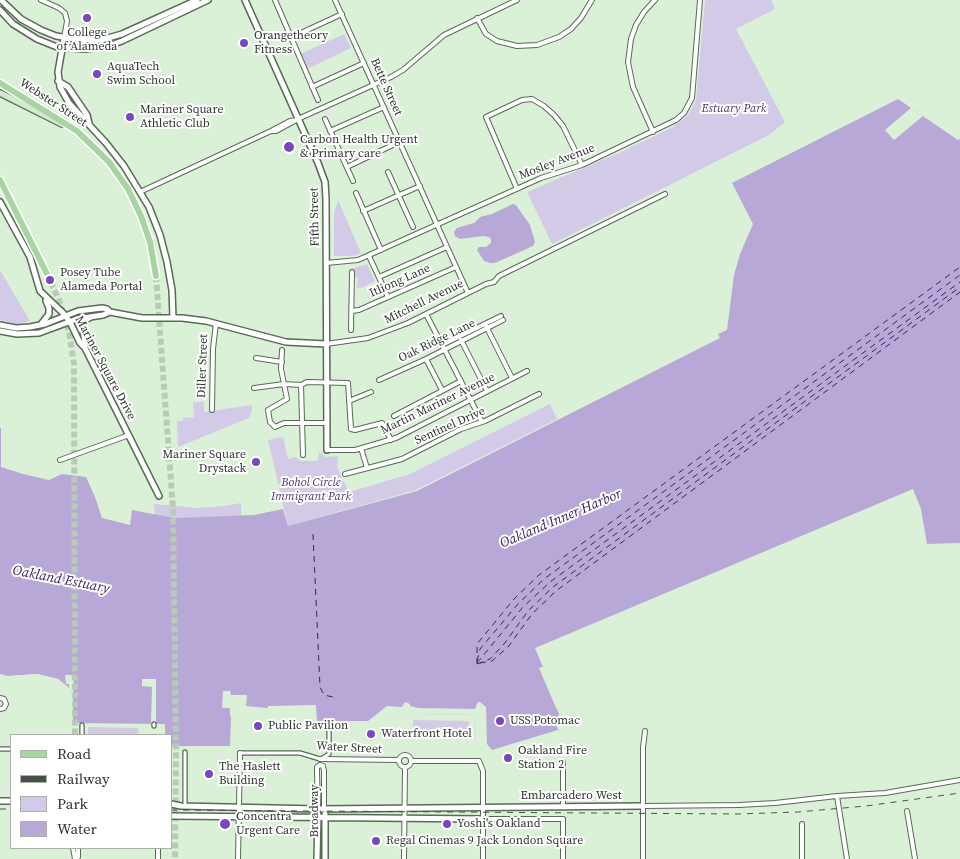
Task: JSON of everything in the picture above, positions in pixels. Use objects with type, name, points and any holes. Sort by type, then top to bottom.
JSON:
[{"type":"main road","name":"Webster Street","points":[[0,82],[77,131],[109,162],[132,196],[146,229],[156,276]]},
{"type":"main road","points":[[0,94],[77,131]]},
{"type":"main road","points":[[0,180],[48,274]]},
{"type":"street","points":[[1,0],[27,23],[48,34],[64,38],[90,40],[115,37],[129,32],[197,0]]},
{"type":"street","points":[[41,0],[59,8],[65,14],[67,21],[58,72],[58,81],[65,98],[113,152],[140,192],[155,221],[171,281],[174,318]]},
{"type":"street","points":[[0,10],[13,24],[41,42],[62,47],[85,49],[115,44],[208,0]]},
{"type":"street","name":"Fifth Street","points":[[244,0],[298,119],[324,182],[326,194],[327,450]]},
{"type":"street","points":[[275,0],[318,100]]},
{"type":"street","name":"Bette Street","points":[[335,0],[468,292]]},
{"type":"street","points":[[140,192],[290,121],[404,70],[444,35],[517,0]]},
{"type":"street","points":[[478,18],[486,34],[497,41],[517,46],[537,45],[559,37],[571,29],[581,18],[592,0]]},
{"type":"street","points":[[653,132],[633,87],[628,62],[631,39],[636,25],[655,0]]},
{"type":"street","name":"Mosley Avenue","points":[[326,263],[352,262],[369,256],[552,173],[582,165],[681,117],[690,103],[692,93],[700,0]]},
{"type":"street","points":[[290,38],[342,14]]},
{"type":"street","points":[[312,87],[364,63]]},
{"type":"street","points":[[58,81],[68,86],[87,115],[90,126]]},
{"type":"street","points":[[517,189],[486,118],[522,100],[532,100],[549,110],[559,121],[582,165]]},
{"type":"street","points":[[330,131],[384,108]]},
{"type":"street","points":[[325,119],[353,181]]},
{"type":"street","points":[[347,167],[400,142]]},
{"type":"street","points":[[388,172],[413,227]]},
{"type":"street","points":[[363,212],[420,186]]},
{"type":"street","points":[[356,193],[381,250]]},
{"type":"street","name":"Mitchell Avenue","points":[[0,325],[16,328],[39,326],[90,308],[107,309],[110,312],[150,318],[174,318],[216,323],[276,340],[296,343],[326,344],[351,342],[376,336],[426,314],[468,292],[494,282],[500,276],[665,194]]},
{"type":"street","name":"Mariner Square Drive","points":[[0,202],[30,257],[37,286],[43,296],[70,322],[80,343],[85,348],[159,496]]},
{"type":"street","points":[[379,277],[447,247]]},
{"type":"street","points":[[369,256],[388,297]]},
{"type":"street","name":"Itliong Lane","points":[[352,311],[359,310],[456,267]]},
{"type":"street","points":[[352,272],[352,330]]},
{"type":"street","points":[[39,326],[46,320],[49,314],[49,308],[43,296]]},
{"type":"street","points":[[0,332],[33,334],[110,312]]},
{"type":"street","points":[[426,314],[482,422]]},
{"type":"street","points":[[85,348],[83,324],[88,318],[94,316]]},
{"type":"street","name":"Oak Ridge Lane","points":[[378,380],[426,358],[443,347],[502,318]]},
{"type":"street","name":"Diller Street","points":[[212,410],[213,349],[216,323]]},
{"type":"street","points":[[486,326],[512,378]]},
{"type":"street","points":[[460,339],[486,392]]},
{"type":"street","points":[[282,350],[287,399],[268,410],[270,422],[276,427],[284,424],[327,423]]},
{"type":"street","points":[[256,358],[282,362]]},
{"type":"street","points":[[426,358],[442,390]]},
{"type":"street","name":"Martin Mariner Avenue","points":[[327,450],[349,451],[391,440],[526,371]]},
{"type":"street","points":[[394,416],[461,381]]},
{"type":"street","points":[[254,388],[284,384],[301,385],[307,382],[348,383],[351,429],[355,430],[382,423],[391,440]]},
{"type":"street","points":[[301,385],[303,455]]},
{"type":"street","points":[[349,401],[371,392]]},
{"type":"street","name":"Sentinel Drive","points":[[345,474],[402,459],[470,425],[482,422],[539,394]]},
{"type":"street","points":[[60,460],[129,435]]},
{"type":"street","points":[[361,448],[367,468]]},
{"type":"street","points":[[0,698],[4,699],[6,704],[4,708],[0,709]]},
{"type":"street","points":[[82,725],[82,734]]},
{"type":"street","points":[[643,859],[645,731]]},
{"type":"street","points":[[320,759],[329,754],[329,732]]},
{"type":"street","points":[[183,805],[185,752]]},
{"type":"street","points":[[238,859],[240,753]]},
{"type":"street","name":"Water Street","points":[[240,753],[300,753],[320,759],[399,760]]},
{"type":"street","points":[[405,767],[400,765],[400,756],[406,754],[411,761]]},
{"type":"street","name":"Broadway","points":[[317,859],[317,767],[320,765],[320,759]]},
{"type":"street","points":[[411,761],[479,761],[483,772],[482,859]]},
{"type":"street","points":[[405,767],[410,765],[411,761]]},
{"type":"street","points":[[563,762],[563,806]]},
{"type":"street","name":"Broadway","points":[[320,765],[323,766],[324,771],[325,859]]},
{"type":"street","points":[[404,859],[405,767]]},
{"type":"street","name":"Embarcadero West","points":[[172,806],[324,809],[756,804],[885,793],[960,780]]},
{"type":"street","points":[[179,790],[185,790]]},
{"type":"street","points":[[836,796],[847,859]]},
{"type":"street","points":[[907,811],[915,859]]},
{"type":"street","name":"Embarcadero West","points":[[172,816],[563,820],[563,859]]},
{"type":"street","points":[[802,824],[802,859]]},
{"type":"green space","name":"Estuary Park","points":[[705,0],[771,0],[775,9],[736,29],[785,122],[769,135],[552,244],[527,192],[621,152],[673,127],[688,115],[696,100]]},
{"type":"green space","points":[[344,34],[351,48],[307,69],[300,54]]},
{"type":"green space","points":[[338,200],[361,253],[354,256],[334,256],[334,214]]},
{"type":"green space","points":[[367,264],[375,281],[364,287],[357,288],[358,277],[354,277],[354,268]]},
{"type":"green space","points":[[0,270],[30,321],[17,324],[0,320]]},
{"type":"green space","points":[[193,402],[204,402],[204,412],[252,405],[252,411],[249,418],[178,447],[177,421],[183,421],[183,418],[194,417]]},
{"type":"green space","name":"Bohol Circle Immigrant Park","points":[[550,404],[557,419],[416,490],[288,526],[268,440],[283,437],[288,459],[295,457],[301,461],[318,461],[319,452],[326,457],[338,456],[337,465],[349,492],[410,474]]},
{"type":"green space","points":[[241,503],[241,516],[174,518],[155,515],[154,504],[198,508]]},
{"type":"green space","points":[[413,720],[469,721],[469,733],[413,733]]},
{"type":"green space","points":[[88,727],[138,728],[139,734],[88,734]]},
{"type":"water","points":[[898,99],[958,140],[960,139],[960,543],[927,544],[921,509],[913,489],[535,648],[563,714],[561,729],[492,750],[475,750],[476,715],[413,714],[410,710],[410,704],[405,702],[402,707],[387,706],[368,721],[317,721],[316,705],[268,706],[268,708],[246,706],[247,695],[231,695],[230,691],[223,691],[222,708],[230,708],[230,746],[172,746],[172,734],[165,734],[165,724],[73,723],[73,695],[67,686],[58,679],[37,674],[8,676],[0,674],[0,428],[1,467],[49,480],[62,474],[86,477],[102,518],[130,525],[132,510],[174,518],[254,515],[283,509],[288,526],[417,491],[720,338],[718,334],[727,330],[734,275],[740,254],[753,224],[732,183]]},
{"type":"water","points":[[513,204],[516,205],[530,225],[535,242],[533,246],[495,263],[490,263],[484,261],[477,250],[479,247],[486,247],[491,243],[489,237],[460,239],[455,236],[454,232],[457,228],[474,223],[480,217],[492,214]]},
{"type":"pier","points":[[911,108],[923,116],[894,140],[885,130]]},
{"type":"pier","points":[[545,666],[565,713],[564,728],[559,730],[557,728],[559,713],[539,668]]},
{"type":"pier","points":[[37,674],[58,679],[69,688],[69,684],[66,684],[65,675],[74,675],[73,695],[70,690],[69,694],[57,681],[37,676],[8,678],[8,676]]},
{"type":"pier","points":[[142,679],[156,679],[156,724],[151,724],[152,687],[142,686]]},
{"type":"pier","points":[[478,702],[486,707],[487,744],[492,750],[475,750],[476,715],[413,714],[410,710],[410,706],[418,708],[475,709]]},
{"type":"ferry route","points":[[477,664],[477,644],[514,599],[539,575],[960,267]]},
{"type":"ferry route","points":[[477,661],[480,649],[518,604],[544,579],[960,275]]},
{"type":"ferry route","points":[[477,663],[523,607],[550,582],[960,282]]},
{"type":"ferry route","points":[[477,664],[490,659],[504,644],[528,611],[553,587],[960,287]]},
{"type":"ferry route","points":[[480,663],[492,661],[508,647],[532,614],[556,591],[960,292]]},
{"type":"ferry route","points":[[313,534],[320,687],[324,695],[333,697]]},
{"type":"tunnel","points":[[47,274],[59,300],[69,332],[74,364],[75,734]]},
{"type":"tunnel","points":[[156,276],[173,509],[176,753],[175,859]]},
{"type":"railway","points":[[172,810],[737,814],[798,812],[866,806],[960,793]]},
{"type":"railway","points":[[0,809],[10,809]]},
{"type":"place","name":"College of Alameda","points":[[87,18]]},
{"type":"place","name":"Orangetheory Fitness","points":[[244,43]]},
{"type":"place","name":"AquaTech Swim School","points":[[97,74]]},
{"type":"place","name":"Mariner Square Athletic Club","points":[[130,117]]},
{"type":"place","name":"Carbon Health Urgent & Primary care","points":[[289,147]]},
{"type":"place","name":"Posey Tube Alameda Portal","points":[[50,280]]},
{"type":"place","name":"Mariner Square Drystack","points":[[256,462]]},
{"type":"place","name":"USS Potomac","points":[[500,721]]},
{"type":"place","name":"Public Pavilion","points":[[258,726]]},
{"type":"place","name":"Waterfront Hotel","points":[[371,734]]},
{"type":"place","name":"Oakland Fire Station 2","points":[[508,758]]},
{"type":"place","name":"The Haslett Building","points":[[209,774]]},
{"type":"place","name":"Concentra Urgent Care","points":[[225,824]]},
{"type":"place","name":"Yoshi's Oakland","points":[[447,824]]},
{"type":"place","name":"Regal Cinemas 9 Jack London Square","points":[[376,841]]},
{"type":"water label","name":"Oakland Inner Harbor","points":[[561,519]]},
{"type":"water label","name":"Oakland Estuary","points":[[61,580]]}]
